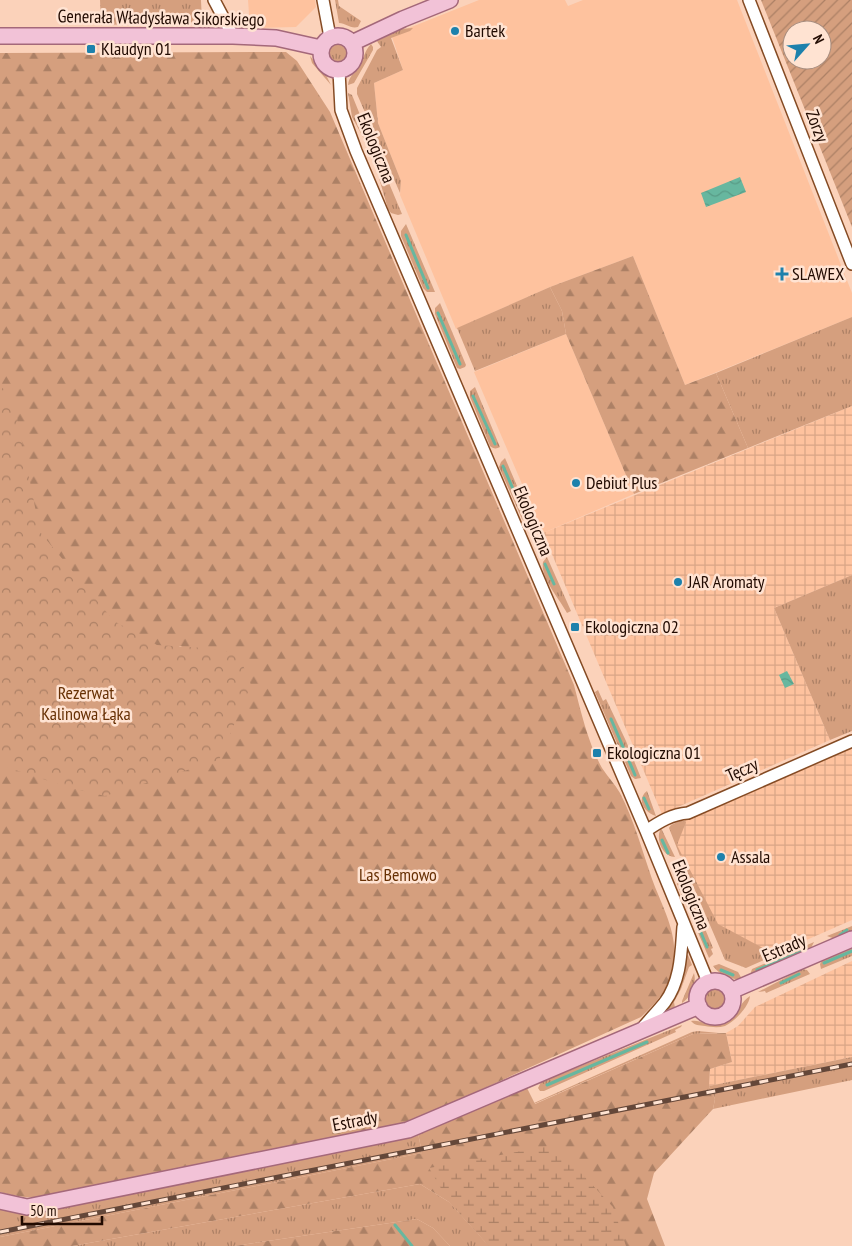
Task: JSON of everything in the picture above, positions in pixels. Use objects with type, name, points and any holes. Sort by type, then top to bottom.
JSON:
[{"type":"main road","points":[[352,43],[408,16],[450,0]]},
{"type":"main road","name":"Generała Władysława Sikorskiego","points":[[0,36],[233,36],[326,42]]},
{"type":"main road","points":[[342,36],[352,43],[355,53],[353,62],[346,69],[338,71],[330,69],[324,64],[321,58],[326,42],[342,36]]},
{"type":"main road","name":"Estrady","points":[[731,991],[852,939]]},
{"type":"main road","points":[[708,982],[722,982],[731,991],[732,1005],[723,1015],[709,1016],[699,1006],[698,994],[708,982]]},
{"type":"main road","name":"Estrady","points":[[0,1201],[27,1207],[408,1130],[699,1006]]},
{"type":"street","points":[[214,0],[233,36]]},
{"type":"street","points":[[323,0],[326,42]]},
{"type":"street","name":"Zorzy","points":[[749,0],[852,264]]},
{"type":"street","name":"Ekologiczna","points":[[338,71],[341,110],[356,151],[646,831],[708,982]]},
{"type":"street","name":"Tęczy","points":[[646,831],[678,813],[688,813],[852,741]]},
{"type":"street","points":[[639,1032],[665,1002],[674,987],[680,966],[683,923]]},
{"type":"shaded area","points":[[248,0],[315,0],[316,7],[296,27],[250,28]]},
{"type":"shaded area","points":[[479,0],[565,0],[568,6],[583,0],[737,0],[852,293],[852,317],[685,385],[633,256],[550,287],[456,329],[400,195],[401,181],[378,123],[374,83],[403,70],[392,37],[409,28]]},
{"type":"shaded area","points":[[566,334],[634,494],[543,533],[474,372]]},
{"type":"shaded area","points":[[852,406],[852,575],[774,608],[830,740],[662,814],[543,533]]},
{"type":"shaded area","points":[[852,747],[852,920],[745,967],[725,959],[669,827]]},
{"type":"shaded area","points":[[852,961],[852,1057],[709,1086],[710,1069],[732,1062],[726,1033],[738,1026],[755,1007]]},
{"type":"green space","points":[[100,0],[201,0],[202,22],[101,25]]},
{"type":"green space","points":[[335,0],[338,0],[339,6],[361,21],[358,27],[339,23]]},
{"type":"green space","points":[[761,0],[852,0],[852,227],[789,70],[832,70],[832,20],[782,20],[782,52]]},
{"type":"green space","points":[[413,28],[391,38],[403,70],[374,83],[378,123],[401,181],[400,193],[357,94],[357,88],[377,50],[381,47],[377,41],[400,29]]},
{"type":"green space","points":[[338,42],[346,45],[349,53],[346,61],[338,64],[330,61],[327,53],[330,45]]},
{"type":"green space","points":[[371,44],[373,50],[354,83],[348,85],[351,77],[359,67]]},
{"type":"green space","name":"Las Bemowo","points":[[286,52],[297,61],[330,112],[574,685],[585,727],[593,748],[602,768],[616,786],[630,814],[671,928],[674,949],[673,969],[664,991],[641,1017],[405,1124],[40,1197],[15,1196],[0,1192],[0,754],[199,654],[180,646],[164,658],[48,581],[0,463],[0,53]]},
{"type":"green space","points":[[310,56],[326,75],[331,85],[312,63]]},
{"type":"green space","points":[[348,93],[352,95],[369,137],[364,139],[352,117]]},
{"type":"green space","points":[[372,143],[402,214],[391,213],[388,209],[376,168],[379,167],[369,144]]},
{"type":"green space","points":[[406,224],[435,292],[427,292],[423,288],[401,236],[401,231]]},
{"type":"green space","points":[[633,256],[685,385],[716,373],[748,448],[634,494],[566,334],[562,311],[550,287]]},
{"type":"green space","points":[[550,287],[562,311],[566,334],[475,371],[457,328]]},
{"type":"green space","points":[[440,303],[466,365],[460,369],[457,368],[435,314],[435,308]]},
{"type":"green space","points":[[852,317],[852,406],[748,448],[716,373]]},
{"type":"green space","name":"Rezerwat Kalinowa Łąka","points":[[0,386],[13,397],[40,532],[114,621],[157,645],[204,648],[238,653],[251,685],[219,760],[105,796],[67,787],[0,765]]},
{"type":"green space","points":[[475,387],[499,448],[490,446],[470,397],[470,391]]},
{"type":"green space","points":[[505,458],[533,523],[527,523],[522,519],[499,467]]},
{"type":"green space","points":[[547,557],[571,611],[567,613],[544,575],[543,562]]},
{"type":"green space","points":[[852,575],[852,731],[830,740],[774,608]]},
{"type":"green space","points":[[598,690],[603,701],[606,699],[641,778],[635,779],[631,776],[595,692]]},
{"type":"green space","points":[[647,791],[656,816],[648,812],[643,805],[642,798]]},
{"type":"green space","points":[[682,820],[686,822],[677,845],[682,855],[680,856],[669,828],[671,825]]},
{"type":"green space","points":[[661,828],[675,857],[666,854],[659,842]]},
{"type":"green space","points":[[688,866],[718,924],[763,948],[769,948],[769,950],[802,943],[746,968],[725,960],[685,867]]},
{"type":"green space","points":[[681,871],[713,948],[711,949],[713,954],[709,958],[677,884],[677,876]]},
{"type":"green space","points":[[852,926],[852,932],[835,939],[827,936]]},
{"type":"green space","points":[[814,942],[810,950],[750,975],[752,969]]},
{"type":"green space","points":[[852,948],[852,956],[821,969],[820,964],[822,961]]},
{"type":"green space","points":[[688,955],[692,965],[689,967],[674,1002],[675,1008],[663,1013],[682,980],[686,956]]},
{"type":"green space","points":[[719,964],[738,972],[742,979],[729,978],[722,974],[713,966]]},
{"type":"green space","points":[[802,969],[807,970],[810,974],[766,993],[765,991],[758,992]]},
{"type":"green space","points":[[694,973],[695,981],[692,990],[682,1003],[682,1001]]},
{"type":"green space","points":[[715,988],[723,991],[726,999],[723,1007],[715,1010],[707,1007],[704,999],[707,991]]},
{"type":"green space","points":[[750,996],[741,1014],[725,1026],[699,1025],[691,1021],[714,1025],[724,1024],[733,1017]]},
{"type":"green space","points":[[682,1025],[675,1030],[676,1032],[544,1091],[540,1091],[538,1088],[541,1082]]},
{"type":"green space","points":[[692,1032],[719,1033],[693,1034],[534,1104]]},
{"type":"green space","points":[[726,1033],[732,1062],[710,1069],[709,1086],[715,1099],[713,1109],[654,1173],[647,1199],[665,1246],[489,1246],[449,1202],[420,1184],[72,1246],[0,1246],[0,1237],[422,1153],[418,1133],[527,1088],[535,1104],[693,1034]]},
{"type":"green space","points":[[852,1057],[852,1080],[713,1109],[715,1099],[709,1086]]},
{"type":"green space","points":[[418,1133],[422,1153],[0,1237],[0,1205]]},
{"type":"green space","points":[[555,1145],[613,1207],[626,1246],[489,1246],[449,1202],[429,1168]]},
{"type":"green space","points":[[420,1184],[449,1202],[489,1246],[450,1246],[433,1228],[417,1219],[234,1246],[72,1246]]},
{"type":"green space","points":[[417,1219],[433,1228],[450,1246],[234,1246]]},
{"type":"water","points":[[740,177],[746,192],[706,207],[701,193]]},
{"type":"water","points":[[787,671],[794,684],[785,688],[779,675]]},
{"type":"waterway","points":[[406,235],[428,288]]},
{"type":"waterway","points":[[438,313],[460,364]]},
{"type":"waterway","points":[[473,396],[495,444]]},
{"type":"waterway","points":[[503,466],[527,521]]},
{"type":"waterway","points":[[534,538],[536,543]]},
{"type":"waterway","points":[[545,564],[554,584]]},
{"type":"waterway","points":[[611,719],[635,775]]},
{"type":"waterway","points":[[644,798],[649,809]]},
{"type":"waterway","points":[[662,840],[668,853]]},
{"type":"waterway","points":[[679,880],[707,947]]},
{"type":"waterway","points":[[840,935],[847,930]]},
{"type":"waterway","points":[[757,970],[806,950]]},
{"type":"waterway","points":[[824,963],[852,951]]},
{"type":"waterway","points":[[721,970],[733,975]]},
{"type":"waterway","points":[[781,983],[799,974]]},
{"type":"waterway","points":[[547,1085],[647,1042]]},
{"type":"waterway","points":[[395,1225],[412,1246]]},
{"type":"railway","points":[[0,1232],[852,1064]]},
{"type":"place","name":"Bartek","points":[[455,31]]},
{"type":"place","name":"Klaudyn 01","points":[[91,49]]},
{"type":"place","name":"SLAWEX","points":[[782,274]]},
{"type":"place","name":"Debiut Plus","points":[[576,483]]},
{"type":"place","name":"JAR Aromaty","points":[[678,582]]},
{"type":"place","name":"Ekologiczna 02","points":[[575,627]]},
{"type":"place","name":"Ekologiczna 01","points":[[597,753]]},
{"type":"place","name":"Assala","points":[[721,857]]}]
